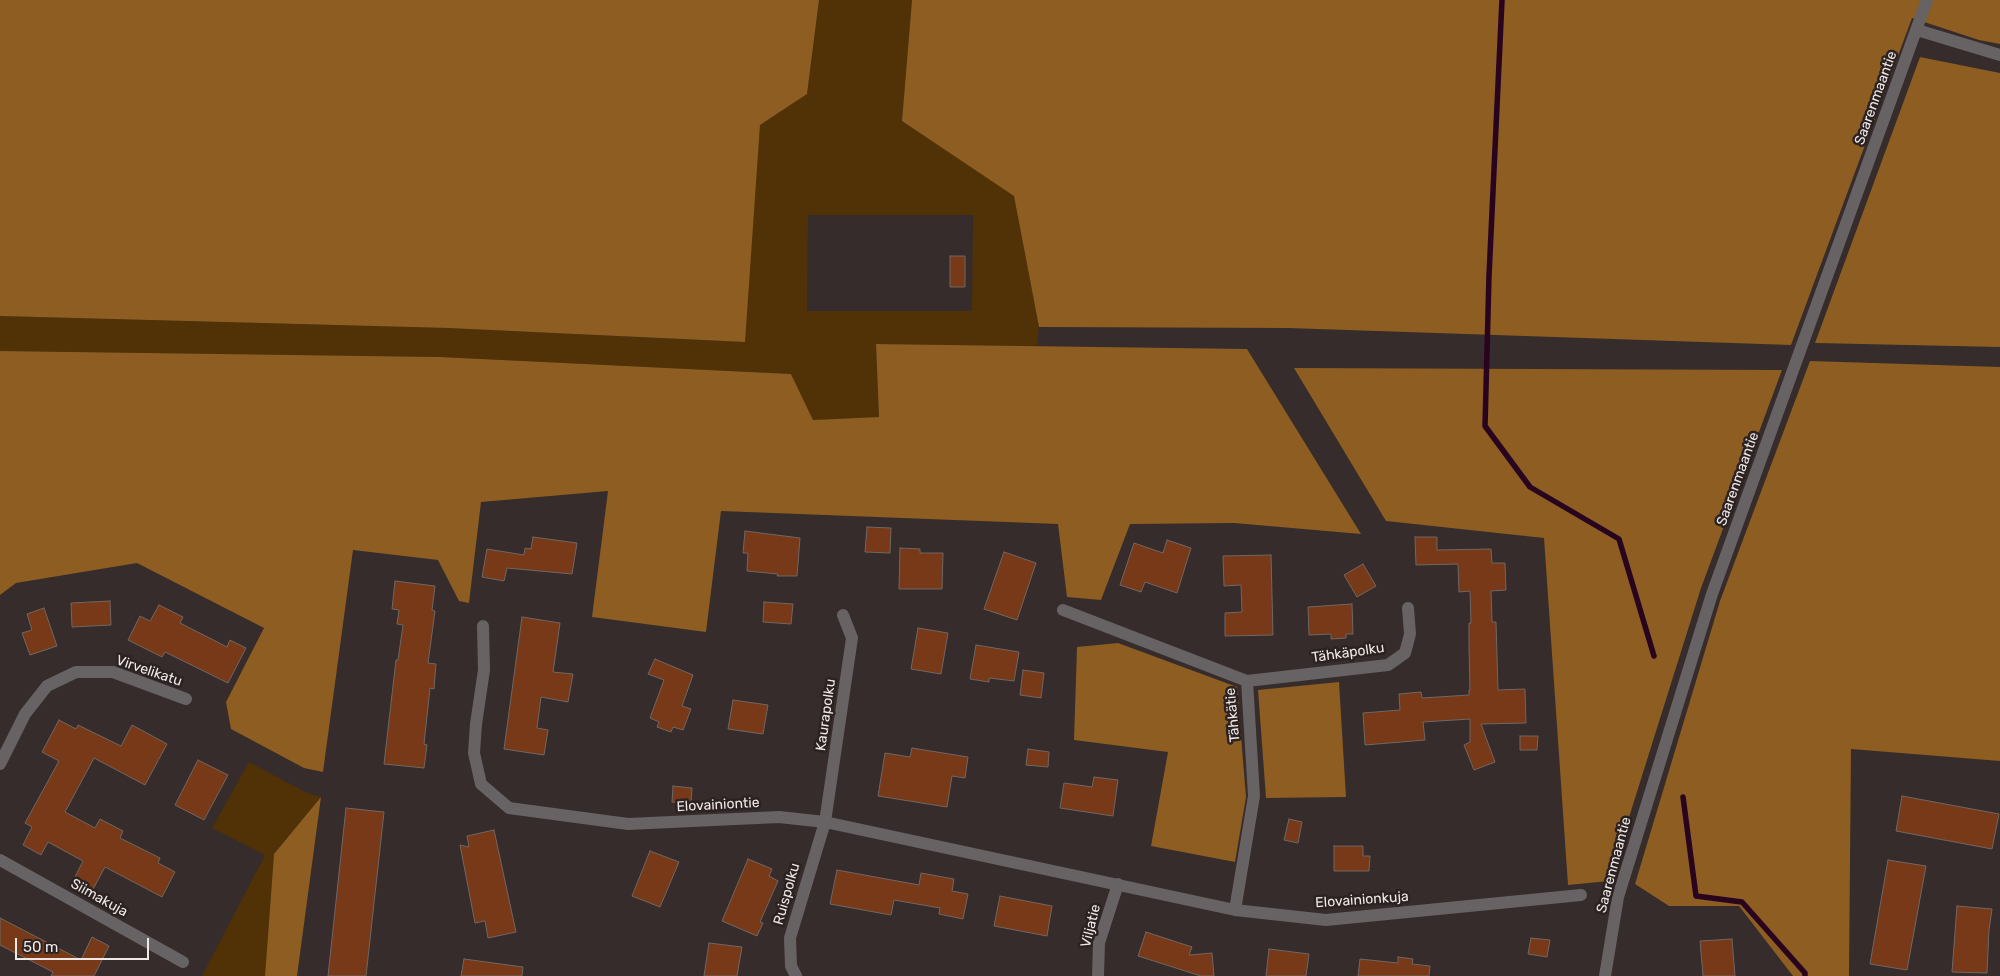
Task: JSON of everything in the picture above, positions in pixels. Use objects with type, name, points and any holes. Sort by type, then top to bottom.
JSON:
[{"type":"street","name":"Saarenmaantie","points":[[1605,976],[1618,898],[1712,594],[1927,0]]},
{"type":"street","points":[[1917,30],[2000,55]]},
{"type":"street","name":"Tähkäpolku","points":[[1247,681],[1388,665],[1405,653],[1410,634],[1408,608]]},
{"type":"street","name":"Tähkätie","points":[[1063,610],[1247,681],[1254,796],[1235,910]]},
{"type":"street","name":"Kaurapolku","points":[[825,822],[852,638],[843,615]]},
{"type":"street","name":"Elovainiontie","points":[[483,626],[484,670],[476,724],[474,754],[481,784],[509,808],[628,824],[779,817],[825,822],[1118,884]]},
{"type":"street","name":"Virvelikatu","points":[[0,764],[25,714],[47,686],[76,672],[113,672],[186,699]]},
{"type":"street","name":"Ruispolku","points":[[796,976],[791,966],[790,938],[825,822]]},
{"type":"street","name":"Siimakuja","points":[[0,860],[183,962]]},
{"type":"street","name":"Elovainionkuja","points":[[1118,884],[1235,910],[1326,920],[1581,895]]},
{"type":"street","name":"Viljatie","points":[[1098,976],[1099,943],[1118,884]]},
{"type":"shaded area","points":[[0,0],[819,0],[807,94],[760,125],[745,342],[448,328],[0,316]]},
{"type":"shaded area","points":[[819,0],[912,0],[902,121],[1014,195],[1039,327],[1037,346],[876,344],[879,417],[813,420],[791,374],[440,357],[0,351],[0,316],[448,328],[744,342],[760,125],[807,94]],"holes":[[[808,215],[973,215],[972,311],[807,311]]]},
{"type":"shaded area","points":[[912,0],[2000,0],[2000,44],[1979,40],[1912,18],[1791,345],[1288,328],[1039,327],[1014,196],[902,121]]},
{"type":"shaded area","points":[[1920,57],[2000,73],[2000,347],[1815,343]]},
{"type":"shaded area","points":[[876,344],[1247,349],[1361,534],[1234,523],[1130,524],[1101,600],[1067,597],[1058,524],[721,511],[706,632],[592,617],[608,491],[481,502],[469,603],[459,601],[438,560],[353,550],[323,772],[304,768],[231,729],[226,702],[264,628],[137,563],[16,583],[0,595],[0,351],[440,357],[791,374],[813,420],[879,417]]},
{"type":"shaded area","points":[[1810,361],[2000,367],[2000,761],[1851,749],[1849,976],[1793,976],[1739,906],[1669,906],[1635,884],[1720,601]]},
{"type":"shaded area","points":[[1294,368],[1782,370],[1701,588],[1609,881],[1568,885],[1544,538],[1386,521]]},
{"type":"shaded area","points":[[1118,643],[1237,687],[1246,797],[1235,862],[1151,846],[1168,752],[1074,740],[1077,647]]},
{"type":"shaded area","points":[[1339,682],[1346,797],[1266,798],[1258,690]]},
{"type":"shaded area","points":[[249,762],[307,793],[321,797],[274,854],[265,976],[202,976],[265,855],[212,828]]},
{"type":"shaded area","points":[[321,797],[297,976],[265,976],[274,854]]},
{"type":"building","points":[[950,256],[965,256],[965,287],[950,287]]},
{"type":"building","points":[[867,527],[891,528],[890,553],[865,552]]},
{"type":"building","points":[[745,531],[800,538],[797,576],[777,576],[778,574],[747,571],[748,553],[743,553]]},
{"type":"building","points":[[533,537],[577,543],[572,574],[507,568],[504,581],[482,577],[487,549],[524,555],[525,548],[531,549]]},
{"type":"building","points":[[1415,537],[1437,537],[1437,550],[1491,549],[1492,563],[1505,563],[1506,590],[1491,591],[1492,622],[1496,622],[1498,690],[1525,689],[1526,723],[1481,724],[1495,762],[1474,770],[1464,745],[1470,742],[1470,719],[1423,722],[1425,740],[1365,745],[1363,713],[1400,710],[1399,694],[1421,692],[1422,698],[1469,695],[1470,591],[1459,592],[1458,564],[1416,565]]},
{"type":"building","points":[[1167,540],[1191,548],[1177,593],[1145,582],[1141,592],[1120,585],[1134,543],[1163,553]]},
{"type":"building","points":[[900,548],[920,549],[920,553],[943,553],[942,589],[899,589]]},
{"type":"building","points":[[1004,552],[1036,563],[1017,620],[984,609]]},
{"type":"building","points":[[1271,555],[1273,635],[1225,636],[1225,613],[1242,612],[1241,585],[1224,586],[1223,556]]},
{"type":"building","points":[[1363,564],[1376,586],[1357,597],[1344,575]]},
{"type":"building","points":[[395,581],[435,586],[432,610],[435,611],[428,663],[436,664],[434,689],[430,688],[424,744],[427,745],[424,768],[384,764],[396,660],[398,660],[403,625],[397,624],[399,610],[392,609]]},
{"type":"building","points":[[110,601],[111,625],[72,627],[71,603]]},
{"type":"building","points":[[764,602],[793,604],[791,624],[763,622]]},
{"type":"building","points":[[1352,604],[1353,634],[1346,634],[1346,638],[1331,639],[1331,634],[1309,635],[1308,607]]},
{"type":"building","points":[[159,605],[183,617],[180,623],[227,647],[230,640],[246,648],[228,683],[165,652],[162,657],[128,640],[140,616],[150,621]]},
{"type":"building","points":[[44,608],[57,646],[30,655],[22,633],[32,630],[27,614]]},
{"type":"building","points":[[522,617],[560,623],[553,672],[573,674],[568,702],[541,697],[537,728],[548,730],[544,755],[504,749]]},
{"type":"building","points":[[918,628],[948,633],[941,674],[911,669]]},
{"type":"building","points":[[976,645],[1019,652],[1014,681],[989,678],[989,682],[970,679]]},
{"type":"building","points":[[655,659],[693,675],[682,706],[691,709],[683,730],[673,727],[671,732],[657,727],[659,722],[650,718],[664,680],[648,674]]},
{"type":"building","points":[[1023,670],[1044,673],[1041,698],[1020,695]]},
{"type":"building","points":[[733,700],[768,705],[763,734],[728,729]]},
{"type":"building","points":[[59,720],[76,729],[78,725],[121,746],[132,725],[167,744],[145,785],[94,758],[65,812],[95,828],[100,819],[123,831],[120,838],[160,858],[158,863],[175,872],[162,897],[105,867],[92,891],[73,881],[83,861],[48,842],[41,855],[23,845],[32,827],[25,823],[59,761],[42,752]]},
{"type":"building","points":[[1520,736],[1538,736],[1537,750],[1520,750]]},
{"type":"building","points":[[912,748],[968,757],[965,778],[952,776],[947,807],[878,796],[885,753],[910,757]]},
{"type":"building","points":[[1028,749],[1049,752],[1048,767],[1026,765]]},
{"type":"building","points":[[198,760],[228,775],[204,820],[175,805]]},
{"type":"building","points":[[1094,777],[1118,780],[1113,816],[1060,808],[1064,783],[1092,787]]},
{"type":"building","points":[[673,786],[692,788],[691,803],[672,802]]},
{"type":"building","points":[[1902,796],[1999,814],[1992,849],[1896,831]]},
{"type":"building","points":[[346,808],[384,812],[366,976],[328,976]]},
{"type":"building","points":[[1289,819],[1302,822],[1298,843],[1284,840]]},
{"type":"building","points":[[494,830],[516,932],[488,938],[485,921],[475,923],[460,845],[469,847],[467,836]]},
{"type":"building","points":[[1334,846],[1363,846],[1363,856],[1370,856],[1369,871],[1334,871]]},
{"type":"building","points":[[650,851],[679,862],[660,907],[632,896]]},
{"type":"building","points":[[748,859],[772,869],[769,876],[778,881],[760,922],[763,923],[757,936],[722,921]]},
{"type":"building","points":[[1888,860],[1926,866],[1907,970],[1870,964]]},
{"type":"building","points":[[837,870],[919,885],[921,873],[954,879],[952,891],[968,894],[963,919],[939,914],[940,908],[894,900],[891,915],[830,904]]},
{"type":"building","points":[[1000,896],[1052,906],[1047,936],[994,926]]},
{"type":"building","points":[[1957,906],[1992,909],[1987,973],[1952,972]]},
{"type":"building","points":[[0,918],[81,960],[92,937],[109,946],[94,976],[51,976],[53,972],[0,945]]},
{"type":"building","points":[[1146,932],[1192,947],[1189,955],[1212,953],[1214,976],[1201,976],[1138,956]]},
{"type":"building","points":[[1531,938],[1550,940],[1547,957],[1528,954]]},
{"type":"building","points":[[1732,939],[1735,976],[1703,976],[1700,941]]},
{"type":"building","points":[[709,943],[742,947],[737,976],[704,976]]},
{"type":"building","points":[[1269,949],[1309,954],[1306,976],[1266,976]]},
{"type":"building","points":[[1398,957],[1413,959],[1412,964],[1430,966],[1429,976],[1358,976],[1360,959],[1398,963]]},
{"type":"building","points":[[464,959],[523,967],[522,976],[461,976]]},
{"type":"waterway","points":[[1502,0],[1489,276],[1485,426],[1530,487],[1619,539],[1654,656]]},
{"type":"waterway","points":[[1683,797],[1696,896],[1742,902],[1805,973],[1805,976]]}]
